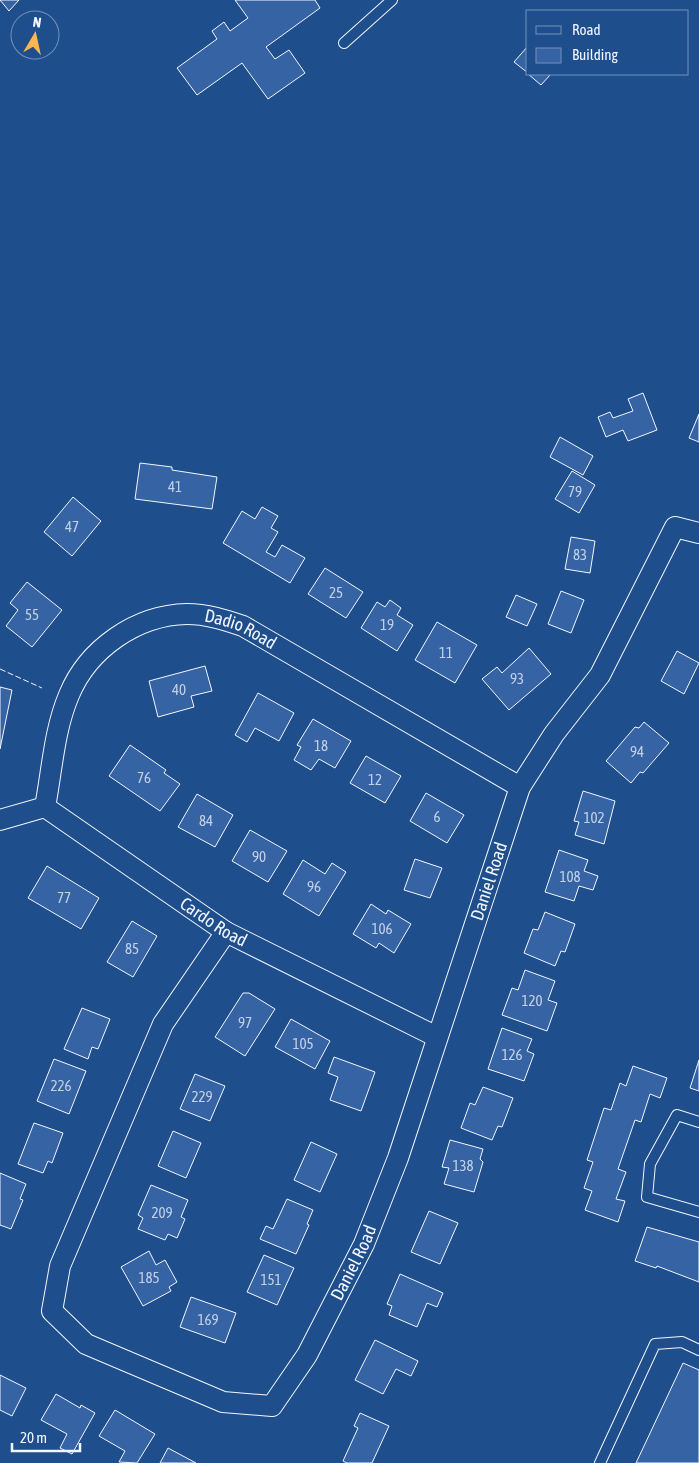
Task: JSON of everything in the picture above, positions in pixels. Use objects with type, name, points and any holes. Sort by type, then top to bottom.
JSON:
[{"type":"street","name":"Daniel Road","points":[[226,932],[163,1024],[60,1266],[52,1311],[86,1344],[224,1402],[272,1406],[307,1355],[364,1244],[398,1158],[436,1037],[520,787],[554,734],[600,675],[675,527],[699,533]]},
{"type":"street","name":"Dadio Road","points":[[46,807],[60,724],[69,695],[83,669],[97,651],[116,637],[140,625],[162,618],[187,614],[215,617],[243,626],[520,787]]},
{"type":"street","points":[[0,820],[46,807]]},
{"type":"street","name":"Cardo Road","points":[[46,807],[226,932],[436,1037]]},
{"type":"lane","points":[[344,43],[392,0]]},
{"type":"lane","points":[[699,1122],[677,1114],[650,1164],[646,1197],[699,1212]]},
{"type":"lane","points":[[600,1463],[655,1344],[682,1342],[699,1350]]},
{"type":"building","points":[[0,0],[19,0],[9,11]]},
{"type":"building","points":[[235,0],[315,0],[320,8],[266,47],[275,59],[289,50],[305,73],[268,99],[242,63],[197,95],[177,68],[217,39],[212,31],[224,22],[230,31],[248,18]]},
{"type":"building","points":[[526,48],[526,71],[514,62]]},
{"type":"building","points":[[529,75],[550,75],[541,85]]},
{"type":"building","points":[[643,393],[657,430],[628,441],[623,430],[606,437],[598,417],[610,412],[613,418],[633,411],[628,399]]},
{"type":"building","points":[[699,414],[699,442],[689,438]]},
{"type":"building","points":[[560,437],[593,456],[583,475],[550,457]]},
{"type":"building","points":[[140,463],[172,467],[172,470],[217,477],[212,509],[135,499]]},
{"type":"building","points":[[572,471],[595,485],[579,513],[555,499]]},
{"type":"building","points":[[73,497],[101,521],[72,556],[44,532]]},
{"type":"building","points":[[262,507],[278,516],[271,528],[278,532],[266,552],[275,557],[282,545],[305,558],[290,583],[223,543],[242,511],[255,519]]},
{"type":"building","points":[[571,537],[595,541],[590,573],[565,569]]},
{"type":"building","points":[[325,568],[363,592],[346,618],[308,594]]},
{"type":"building","points":[[27,582],[62,610],[32,647],[6,626],[18,610],[10,603]]},
{"type":"building","points":[[561,591],[584,600],[571,633],[548,624]]},
{"type":"building","points":[[516,595],[537,604],[527,626],[506,617]]},
{"type":"building","points":[[390,600],[401,608],[397,615],[413,625],[397,651],[361,628],[377,602],[385,607]]},
{"type":"building","points":[[437,622],[477,645],[455,683],[415,660]]},
{"type":"building","points":[[529,648],[551,674],[509,710],[482,679],[497,667],[502,673]]},
{"type":"building","points":[[677,651],[699,663],[684,694],[661,681]]},
{"type":"building","points":[[205,666],[212,691],[191,696],[194,707],[158,717],[149,681]]},
{"type":"building","points":[[0,687],[12,690],[0,749]]},
{"type":"building","points":[[258,693],[294,713],[279,741],[255,728],[247,742],[235,735]]},
{"type":"building","points":[[313,719],[351,741],[335,768],[319,759],[311,770],[294,760],[301,747],[297,745]]},
{"type":"building","points":[[644,722],[669,743],[643,773],[640,772],[631,783],[606,761],[635,727],[639,728]]},
{"type":"building","points":[[130,745],[166,770],[164,773],[180,784],[160,811],[109,776]]},
{"type":"building","points":[[366,756],[401,776],[385,803],[350,783]]},
{"type":"building","points":[[583,791],[615,801],[604,844],[575,835],[579,822],[574,821]]},
{"type":"building","points":[[426,793],[464,815],[447,843],[410,821]]},
{"type":"building","points":[[197,794],[233,815],[215,847],[178,827]]},
{"type":"building","points":[[250,830],[287,851],[268,882],[232,861]]},
{"type":"building","points":[[559,850],[588,860],[584,871],[598,876],[593,890],[579,886],[574,901],[545,892]]},
{"type":"building","points":[[415,859],[442,868],[430,898],[404,890]]},
{"type":"building","points":[[303,860],[325,874],[332,863],[346,872],[319,916],[283,894]]},
{"type":"building","points":[[47,866],[99,898],[81,929],[28,898]]},
{"type":"building","points":[[371,904],[386,914],[388,910],[411,924],[394,953],[379,943],[376,948],[353,934]]},
{"type":"building","points":[[545,912],[575,924],[565,952],[561,951],[555,966],[524,953],[533,929],[538,930]]},
{"type":"building","points":[[132,921],[157,936],[133,977],[107,962]]},
{"type":"building","points":[[525,970],[555,981],[548,1000],[557,1003],[547,1031],[502,1015],[512,988],[518,990]]},
{"type":"building","points":[[243,993],[249,993],[275,1009],[245,1056],[215,1037]]},
{"type":"building","points":[[82,1008],[110,1019],[98,1049],[92,1047],[88,1059],[64,1049]]},
{"type":"building","points":[[291,1019],[330,1041],[315,1069],[275,1047]]},
{"type":"building","points":[[502,1028],[532,1039],[527,1051],[534,1054],[524,1081],[488,1069]]},
{"type":"building","points":[[334,1057],[375,1072],[361,1111],[330,1100],[338,1077],[328,1073]]},
{"type":"building","points":[[54,1059],[86,1071],[69,1114],[37,1101]]},
{"type":"building","points":[[699,1060],[699,1091],[690,1088]]},
{"type":"building","points":[[633,1066],[667,1078],[660,1098],[650,1094],[641,1122],[635,1120],[618,1169],[626,1172],[616,1199],[625,1201],[618,1222],[585,1210],[592,1191],[584,1188],[593,1162],[587,1160],[604,1108],[611,1110],[620,1083],[626,1086]]},
{"type":"building","points":[[195,1074],[225,1086],[210,1121],[180,1109]]},
{"type":"building","points":[[483,1087],[513,1098],[502,1127],[498,1126],[492,1140],[461,1128],[470,1103],[475,1105]]},
{"type":"building","points":[[34,1123],[63,1133],[52,1163],[48,1161],[43,1173],[18,1164]]},
{"type":"building","points":[[173,1131],[201,1143],[186,1178],[158,1166]]},
{"type":"building","points":[[450,1140],[483,1149],[480,1159],[483,1162],[474,1192],[444,1184],[449,1168],[442,1167]]},
{"type":"building","points":[[311,1142],[337,1154],[320,1192],[294,1180]]},
{"type":"building","points":[[0,1173],[26,1184],[20,1199],[23,1200],[11,1229],[0,1225]]},
{"type":"building","points":[[151,1185],[188,1200],[181,1217],[185,1219],[177,1238],[168,1234],[165,1240],[138,1229],[143,1218],[138,1215]]},
{"type":"building","points":[[287,1199],[313,1210],[307,1224],[309,1225],[296,1254],[260,1239],[266,1226],[273,1229]]},
{"type":"building","points":[[429,1211],[458,1223],[440,1264],[411,1252]]},
{"type":"building","points":[[647,1227],[699,1242],[699,1282],[657,1266],[656,1268],[635,1261]]},
{"type":"building","points":[[149,1251],[156,1265],[165,1260],[177,1282],[169,1287],[171,1291],[143,1306],[121,1267]]},
{"type":"building","points":[[264,1255],[294,1268],[277,1305],[247,1292]]},
{"type":"building","points":[[400,1274],[443,1293],[437,1307],[427,1303],[417,1327],[389,1315],[392,1306],[387,1304]]},
{"type":"building","points":[[191,1297],[236,1313],[225,1343],[180,1327]]},
{"type":"building","points":[[375,1340],[418,1361],[411,1376],[396,1369],[383,1394],[355,1380]]},
{"type":"building","points":[[683,1363],[699,1370],[699,1463],[636,1463]]},
{"type":"building","points":[[0,1375],[26,1388],[12,1416],[0,1410]]},
{"type":"building","points":[[56,1394],[80,1408],[81,1405],[95,1413],[72,1454],[60,1448],[67,1434],[41,1420]]},
{"type":"building","points":[[115,1410],[155,1434],[137,1463],[119,1462],[125,1451],[99,1436]]},
{"type":"building","points":[[360,1413],[389,1426],[372,1463],[347,1463],[343,1461],[358,1428],[354,1426]]},
{"type":"building","points":[[168,1448],[196,1463],[160,1463]]},
{"type":"fence","points":[[0,669],[42,688]]}]
